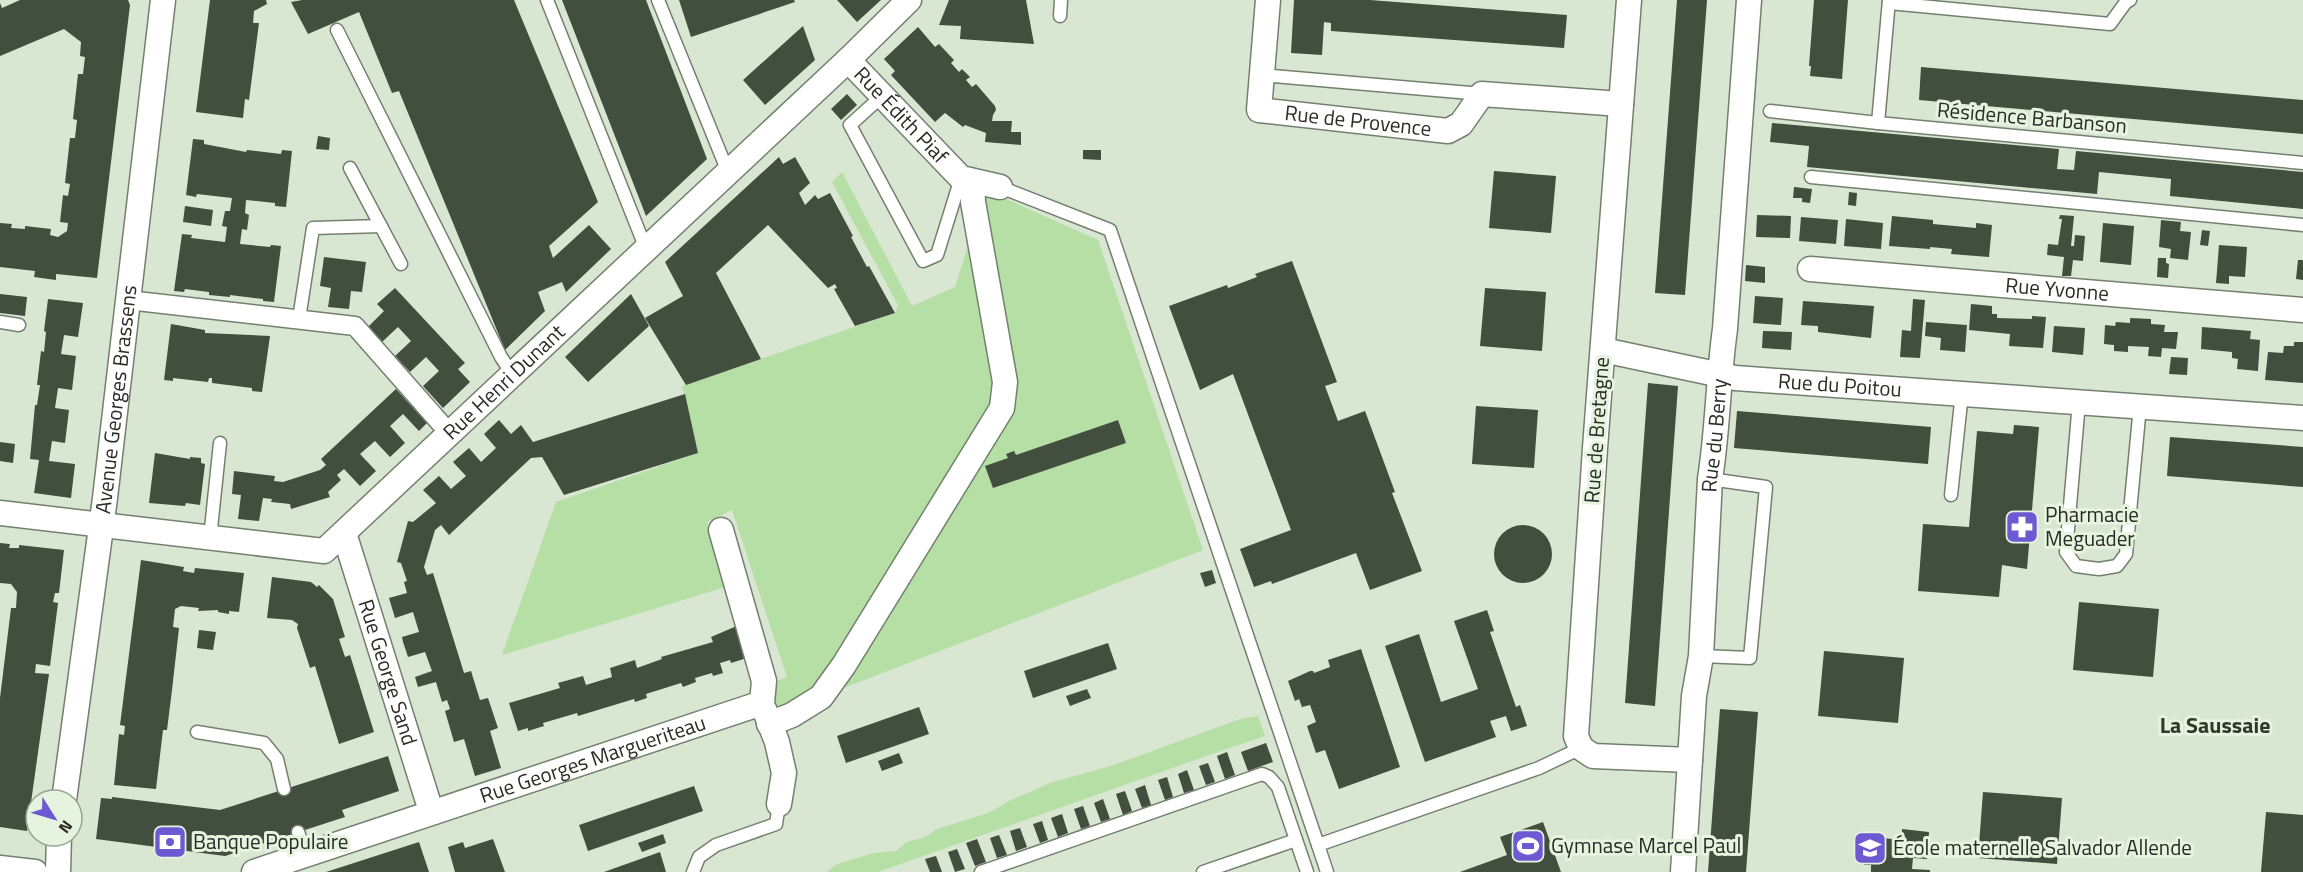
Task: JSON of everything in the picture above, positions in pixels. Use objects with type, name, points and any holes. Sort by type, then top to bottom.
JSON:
[{"type":"street","name":"Avenue Georges Brassens","points":[[66,788],[101,525],[163,0]]},
{"type":"street","name":"Rue Édith Piaf","points":[[909,0],[848,60],[967,179]]},
{"type":"street","name":"Rue de Provence","points":[[1268,0],[1259,110],[1448,131],[1461,124],[1482,94]]},
{"type":"street","name":"Rue de Bretagne","points":[[1581,748],[1576,736],[1629,0]]},
{"type":"street","name":"Rue du Berry","points":[[1683,872],[1694,696],[1701,656],[1710,479],[1725,329],[1749,0]]},
{"type":"street","name":"Rue Henri Dunant","points":[[0,513],[324,551],[848,60]]},
{"type":"street","points":[[1482,94],[1622,104]]},
{"type":"street","points":[[967,179],[1000,187]]},
{"type":"street","name":"Rue Georges Margueriteau","points":[[254,872],[297,849],[765,714],[792,715],[821,697],[948,498],[1002,408],[1005,382],[974,202],[967,179]]},
{"type":"street","name":"Rue Yvonne","points":[[1810,269],[2303,310]]},
{"type":"street","points":[[128,300],[355,326],[450,434]]},
{"type":"street","name":"Rue du Poitou","points":[[1603,350],[1735,378],[2303,418]]},
{"type":"street","points":[[721,530],[764,681],[765,714],[777,742],[784,772],[779,804]]},
{"type":"street","name":"Rue George Sand","points":[[344,533],[431,811]]},
{"type":"street","points":[[1581,748],[1593,756],[1690,760]]},
{"type":"street","points":[[58,872],[59,848]]},
{"type":"street","points":[[0,868],[35,872]]},
{"type":"lane","points":[[547,0],[646,249]]},
{"type":"lane","points":[[657,0],[728,172]]},
{"type":"lane","points":[[1060,16],[1061,0]]},
{"type":"lane","points":[[1878,123],[1889,1],[2110,24],[2130,0]]},
{"type":"lane","points":[[337,30],[501,357],[513,375]]},
{"type":"lane","points":[[1261,75],[1482,94]]},
{"type":"lane","points":[[882,96],[850,125],[923,261],[937,255],[967,179]]},
{"type":"lane","name":"Résidence Barbanson","points":[[1770,111],[2303,163]]},
{"type":"lane","points":[[350,168],[401,264]]},
{"type":"lane","points":[[1811,177],[2303,225]]},
{"type":"lane","points":[[1000,187],[1110,230],[1327,872]]},
{"type":"lane","points":[[299,319],[313,228],[381,226]]},
{"type":"lane","points":[[0,322],[20,324]]},
{"type":"lane","points":[[1951,495],[1962,393]]},
{"type":"lane","points":[[2079,402],[2066,552],[2076,566],[2099,569],[2117,567],[2126,554],[2140,406]]},
{"type":"lane","points":[[210,538],[219,443]]},
{"type":"lane","points":[[1701,656],[1750,658],[1766,487],[1710,479]]},
{"type":"lane","points":[[197,732],[264,743],[277,759],[284,789]]},
{"type":"lane","points":[[1318,845],[1539,768],[1581,748]]},
{"type":"lane","points":[[981,872],[1262,774],[1269,777],[1278,787],[1307,872]]},
{"type":"lane","points":[[693,872],[699,857],[716,845],[776,824],[779,804]]},
{"type":"lane","points":[[1203,872],[1296,840]]},
{"type":"green space","points":[[842,172],[912,306],[955,287],[986,190],[1098,240],[1203,550],[791,708],[776,711],[770,684],[787,677],[732,510],[707,522],[721,552],[729,586],[502,655],[556,502],[698,453],[682,386],[895,313],[898,305],[832,182]]},
{"type":"green space","points":[[1258,716],[1265,736],[878,872],[827,872],[837,864],[874,853],[896,851],[907,842],[925,837],[937,829],[988,813],[1050,783],[1114,765],[1240,719]]},
{"type":"building","points":[[20,0],[128,0],[130,5],[97,278],[56,274],[56,280],[34,277],[35,271],[0,267],[0,223],[12,224],[11,228],[25,229],[25,226],[51,229],[50,235],[58,237],[67,231],[68,223],[60,222],[63,195],[68,196],[70,184],[65,183],[70,138],[75,138],[77,120],[73,119],[78,74],[83,74],[85,57],[80,56],[81,42],[64,29],[0,56],[0,3],[2,8]]},
{"type":"building","points":[[210,0],[266,0],[267,4],[254,11],[253,23],[259,23],[249,100],[245,99],[243,118],[196,112]]},
{"type":"building","points":[[302,0],[514,0],[598,202],[549,246],[553,258],[589,225],[611,249],[566,292],[562,282],[538,292],[545,311],[505,350],[399,91],[392,93],[359,12],[308,34],[291,2]]},
{"type":"building","points":[[562,0],[646,0],[707,159],[646,216]]},
{"type":"building","points":[[679,0],[794,0],[795,2],[691,37]]},
{"type":"building","points":[[837,0],[881,0],[857,22]]},
{"type":"building","points":[[949,0],[1026,0],[1034,44],[960,39],[961,26],[939,25]]},
{"type":"building","points":[[1294,0],[1370,0],[1567,15],[1564,48],[1331,31],[1331,23],[1324,22],[1322,55],[1291,53]]},
{"type":"building","points":[[1677,0],[1707,0],[1685,295],[1655,293]]},
{"type":"building","points":[[1814,0],[1848,0],[1842,79],[1810,76]]},
{"type":"building","points":[[803,26],[815,60],[765,105],[743,80]]},
{"type":"building","points":[[918,27],[935,47],[939,44],[954,60],[951,63],[959,72],[962,69],[970,77],[966,80],[972,87],[976,84],[995,106],[992,121],[1012,121],[1011,132],[1021,132],[1021,145],[985,142],[986,133],[965,125],[963,127],[945,113],[935,122],[891,75],[895,71],[884,59]]},
{"type":"building","points":[[1921,67],[2303,100],[2303,134],[1919,100]]},
{"type":"building","points":[[847,94],[857,105],[841,120],[831,109]]},
{"type":"building","points":[[1772,123],[2059,149],[2057,169],[2074,170],[2076,151],[2303,172],[2303,209],[2170,196],[2171,179],[2099,172],[2097,194],[1807,167],[1809,146],[1770,142]]},
{"type":"building","points":[[318,136],[330,138],[329,150],[316,149]]},
{"type":"building","points":[[193,139],[204,140],[204,144],[246,152],[247,150],[281,154],[282,150],[292,151],[286,207],[275,206],[275,203],[246,200],[245,213],[249,215],[247,230],[242,229],[240,244],[281,246],[274,302],[230,295],[230,297],[209,295],[209,292],[185,289],[184,292],[174,291],[182,234],[192,235],[191,238],[225,242],[227,227],[222,226],[225,211],[230,211],[232,198],[186,195]]},
{"type":"building","points":[[1083,150],[1101,150],[1101,160],[1083,159]]},
{"type":"building","points":[[779,157],[783,164],[795,157],[810,183],[799,193],[805,205],[815,195],[818,199],[830,193],[867,267],[869,266],[895,313],[855,326],[834,289],[837,288],[835,284],[828,288],[768,225],[716,273],[761,359],[686,385],[645,318],[683,296],[665,262]]},
{"type":"building","points":[[1494,171],[1556,176],[1551,233],[1489,228]]},
{"type":"building","points":[[1794,187],[1812,189],[1810,203],[1802,202],[1802,198],[1793,198]]},
{"type":"building","points":[[1849,192],[1857,193],[1856,206],[1848,205]]},
{"type":"building","points":[[185,206],[213,210],[211,226],[183,222]]},
{"type":"building","points":[[1757,215],[1791,216],[1790,238],[1756,237]]},
{"type":"building","points":[[2060,215],[2074,216],[2071,246],[2074,246],[2075,235],[2085,236],[2083,261],[2073,260],[2071,276],[2062,276],[2064,257],[2047,255],[2048,244],[2058,245],[2062,219],[2059,219]]},
{"type":"building","points":[[1892,216],[1933,220],[1933,224],[1976,228],[1976,223],[1992,225],[1989,257],[1951,254],[1952,249],[1889,246]]},
{"type":"building","points":[[1801,217],[1838,220],[1836,244],[1799,241]]},
{"type":"building","points":[[1846,219],[1883,223],[1881,249],[1844,246]]},
{"type":"building","points":[[2161,220],[2181,222],[2180,231],[2191,232],[2188,260],[2170,258],[2171,249],[2159,247]]},
{"type":"building","points":[[2103,223],[2134,226],[2131,265],[2100,262]]},
{"type":"building","points":[[2202,230],[2210,231],[2208,246],[2200,245]]},
{"type":"building","points":[[2219,245],[2247,247],[2245,277],[2229,276],[2229,284],[2216,283]]},
{"type":"building","points":[[324,257],[366,262],[362,292],[351,291],[349,309],[328,307],[331,288],[320,286]]},
{"type":"building","points":[[2158,258],[2166,258],[2166,263],[2169,264],[2168,278],[2157,277]]},
{"type":"building","points":[[2298,260],[2303,260],[2303,280],[2296,279]]},
{"type":"building","points":[[1292,261],[1337,382],[1325,386],[1338,421],[1365,411],[1395,492],[1392,493],[1422,571],[1370,590],[1356,553],[1272,584],[1271,581],[1254,587],[1240,549],[1291,530],[1233,374],[1200,390],[1169,306],[1227,285],[1228,288],[1257,277],[1255,274]]},
{"type":"building","points":[[1746,265],[1765,267],[1765,283],[1745,281]]},
{"type":"building","points":[[395,288],[465,363],[458,369],[470,382],[443,408],[423,386],[439,371],[426,357],[410,372],[395,356],[411,341],[398,327],[382,342],[368,327],[384,311],[377,304]]},
{"type":"building","points":[[1485,288],[1546,292],[1542,351],[1480,346]]},
{"type":"building","points":[[0,294],[27,297],[25,316],[0,313]]},
{"type":"building","points":[[631,294],[649,326],[588,382],[565,357]]},
{"type":"building","points":[[1755,296],[1783,298],[1781,325],[1753,323]]},
{"type":"building","points":[[48,299],[83,303],[78,337],[64,335],[61,354],[76,356],[72,390],[58,388],[55,408],[69,410],[65,443],[52,441],[49,461],[75,464],[71,498],[34,493],[39,460],[30,459],[35,405],[37,405],[40,385],[37,385],[41,351],[44,352]]},
{"type":"building","points":[[1913,299],[1925,300],[1920,358],[1900,357],[1902,330],[1911,331]]},
{"type":"building","points":[[1803,301],[1874,306],[1871,338],[1818,332],[1818,326],[1801,325]]},
{"type":"building","points":[[1971,304],[1992,306],[1992,314],[1997,314],[1997,318],[2046,317],[2043,348],[2009,346],[2010,334],[1969,330]]},
{"type":"building","points":[[2130,318],[2151,319],[2151,324],[2165,325],[2164,332],[2178,332],[2176,349],[2162,348],[2161,357],[2148,356],[2149,347],[2128,346],[2128,352],[2114,351],[2114,345],[2104,344],[2105,325],[2115,326],[2116,322],[2130,323]]},
{"type":"building","points":[[1926,322],[1967,325],[1965,352],[1940,350],[1941,338],[1925,336]]},
{"type":"building","points":[[171,324],[205,330],[205,333],[270,336],[262,392],[252,391],[252,388],[212,383],[212,378],[209,378],[208,382],[173,378],[173,381],[164,380]]},
{"type":"building","points":[[2054,326],[2085,328],[2083,355],[2052,352]]},
{"type":"building","points":[[2202,327],[2251,331],[2250,339],[2260,340],[2258,371],[2237,369],[2238,359],[2232,358],[2232,352],[2201,349]]},
{"type":"building","points":[[1763,331],[1792,332],[1791,350],[1762,348]]},
{"type":"building","points":[[2294,342],[2303,342],[2303,383],[2265,380],[2268,352],[2283,353],[2284,346],[2294,346]]},
{"type":"building","points":[[2171,357],[2188,358],[2187,375],[2169,374]]},
{"type":"building","points":[[1648,383],[1678,386],[1655,706],[1625,703]]},
{"type":"building","points":[[396,389],[427,423],[419,431],[403,414],[390,426],[405,443],[390,457],[375,441],[360,454],[376,471],[360,486],[344,469],[337,475],[341,480],[328,492],[330,497],[291,509],[290,504],[271,502],[272,499],[263,498],[259,521],[238,519],[241,495],[232,494],[234,471],[275,476],[274,481],[283,482],[320,470],[326,465],[321,459]]},
{"type":"building","points":[[685,394],[698,453],[564,495],[542,457],[531,458],[449,535],[441,525],[435,530],[424,567],[427,575],[433,573],[464,673],[471,671],[480,700],[488,698],[498,728],[490,731],[501,768],[475,776],[464,739],[454,742],[445,711],[450,709],[447,700],[442,702],[436,682],[418,687],[415,677],[432,671],[425,652],[408,657],[403,642],[402,637],[419,632],[413,612],[395,618],[389,598],[407,593],[404,582],[407,581],[401,563],[397,562],[408,521],[413,522],[436,503],[423,490],[439,476],[451,489],[466,476],[453,462],[469,448],[481,462],[496,448],[484,434],[499,420],[511,434],[521,425],[533,442]]},
{"type":"building","points":[[1476,406],[1538,410],[1534,468],[1472,464]]},
{"type":"building","points":[[1737,411],[1931,427],[1928,464],[1734,448]]},
{"type":"building","points":[[1118,420],[1126,443],[993,488],[985,466],[1008,458],[1006,454],[1014,451],[1016,455]]},
{"type":"building","points":[[2014,425],[2039,427],[2027,569],[2002,565],[1999,597],[1918,591],[1923,524],[1969,527],[1977,431],[2013,434]]},
{"type":"building","points":[[2170,437],[2303,447],[2303,487],[2167,476]]},
{"type":"building","points":[[0,442],[15,444],[13,463],[0,461]]},
{"type":"building","points":[[155,453],[190,459],[190,457],[201,458],[201,463],[205,464],[200,505],[149,503]]},
{"type":"building","points":[[1517,525],[1529,525],[1544,533],[1552,548],[1552,560],[1544,575],[1529,583],[1517,583],[1502,575],[1494,560],[1494,548],[1502,533]]},
{"type":"building","points":[[0,543],[10,544],[9,548],[19,548],[19,545],[64,550],[59,593],[55,593],[53,602],[58,603],[50,666],[36,664],[35,673],[49,674],[33,788],[24,788],[24,831],[0,827],[0,698],[11,608],[16,608],[17,592],[11,584],[0,583]]},
{"type":"building","points":[[141,560],[184,567],[183,571],[194,573],[195,568],[244,573],[239,612],[229,611],[229,614],[218,612],[218,610],[198,611],[199,608],[181,606],[175,609],[173,627],[179,628],[167,730],[163,730],[156,789],[114,785],[119,734],[124,735],[125,726],[120,725]]},
{"type":"building","points":[[1212,570],[1216,583],[1205,587],[1200,573]]},
{"type":"building","points":[[272,577],[311,582],[317,587],[319,585],[333,599],[345,637],[339,639],[345,657],[350,655],[374,732],[339,744],[315,666],[310,668],[297,628],[298,624],[292,620],[267,618]]},
{"type":"building","points":[[2079,602],[2159,609],[2153,677],[2073,670]]},
{"type":"building","points":[[1487,610],[1494,631],[1490,632],[1516,707],[1520,705],[1527,726],[1511,731],[1506,716],[1490,721],[1496,737],[1425,762],[1385,646],[1419,634],[1441,702],[1478,689],[1454,621]]},
{"type":"building","points":[[739,625],[750,657],[731,663],[730,660],[720,663],[723,673],[713,676],[712,673],[695,678],[696,682],[683,687],[681,683],[646,694],[647,698],[635,702],[634,699],[578,716],[577,713],[543,723],[544,726],[528,731],[528,728],[518,731],[509,703],[560,688],[558,683],[583,676],[586,685],[612,677],[610,668],[635,660],[637,668],[662,659],[661,657],[713,642],[711,637]]},
{"type":"building","points":[[199,630],[216,632],[213,650],[197,648]]},
{"type":"building","points":[[1108,643],[1117,669],[1033,698],[1024,671]]},
{"type":"building","points":[[1361,649],[1400,767],[1339,789],[1325,750],[1316,753],[1307,726],[1316,722],[1310,705],[1302,707],[1299,699],[1295,701],[1288,681],[1310,671],[1314,673],[1330,667],[1328,660]]},
{"type":"building","points":[[1824,651],[1904,658],[1898,723],[1818,716]]},
{"type":"building","points":[[1087,689],[1091,698],[1070,706],[1066,696]]},
{"type":"building","points":[[919,707],[929,734],[846,763],[837,736]]},
{"type":"building","points":[[1720,709],[1758,712],[1746,872],[1708,872]]},
{"type":"building","points":[[1266,743],[1273,762],[1248,771],[1241,752]]},
{"type":"building","points":[[1227,752],[1235,775],[1225,779],[1217,756]]},
{"type":"building","points":[[899,753],[903,763],[882,771],[878,761]]},
{"type":"building","points":[[388,756],[399,791],[342,810],[345,817],[225,856],[96,839],[101,798],[112,799],[112,797],[220,810]]},
{"type":"building","points":[[1208,763],[1215,782],[1206,785],[1199,766]]},
{"type":"building","points":[[1187,770],[1194,790],[1184,793],[1178,774]]},
{"type":"building","points":[[1167,777],[1173,797],[1165,800],[1158,780]]},
{"type":"building","points":[[1145,785],[1151,805],[1142,808],[1135,789]]},
{"type":"building","points":[[694,786],[703,811],[588,851],[579,825]]},
{"type":"building","points":[[1125,791],[1132,811],[1123,815],[1116,794]]},
{"type":"building","points":[[1983,792],[2062,798],[2057,864],[1978,858]]},
{"type":"building","points":[[1103,799],[1110,819],[1101,822],[1094,803]]},
{"type":"building","points":[[1083,806],[1090,826],[1081,829],[1074,809]]},
{"type":"building","points":[[2266,812],[2303,815],[2303,872],[2261,872]]},
{"type":"building","points":[[1062,814],[1068,833],[1058,837],[1051,818]]},
{"type":"building","points":[[1042,821],[1048,840],[1040,843],[1033,824]]},
{"type":"building","name":"Gymnase Marcel Paul","points":[[1543,822],[1561,872],[1460,872],[1507,855],[1500,837]]},
{"type":"building","points":[[1020,828],[1027,847],[1016,851],[1010,831]]},
{"type":"building","points":[[1902,829],[1929,832],[1927,859],[1913,858],[1912,869],[1930,870],[1930,872],[1871,872],[1871,865],[1864,865],[1866,837],[1893,839],[1892,848],[1901,849]]},
{"type":"building","points":[[663,834],[666,843],[642,852],[638,843]]},
{"type":"building","points":[[999,835],[1007,855],[997,858],[990,838]]},
{"type":"building","points":[[493,839],[505,872],[455,872],[448,847],[463,842],[465,848]]},
{"type":"building","points":[[977,839],[986,862],[975,866],[966,843]]},
{"type":"building","points":[[419,842],[429,872],[326,872]]},
{"type":"building","points":[[957,849],[965,869],[955,872],[948,852]]},
{"type":"building","points":[[660,852],[666,872],[604,872]]},
{"type":"building","points":[[936,856],[942,872],[930,872],[925,859]]},
{"type":"place","name":"Pharmacie Meguader","points":[[2022,527]]},
{"type":"place","name":"Banque Populaire","points":[[170,842]]},
{"type":"place","name":"Gymnase Marcel Paul","points":[[1528,846]]},
{"type":"place","name":"École maternelle Salvador Allende","points":[[1870,848]]},
{"type":"district","name":"La Saussaie","points":[[2215,725]]}]
